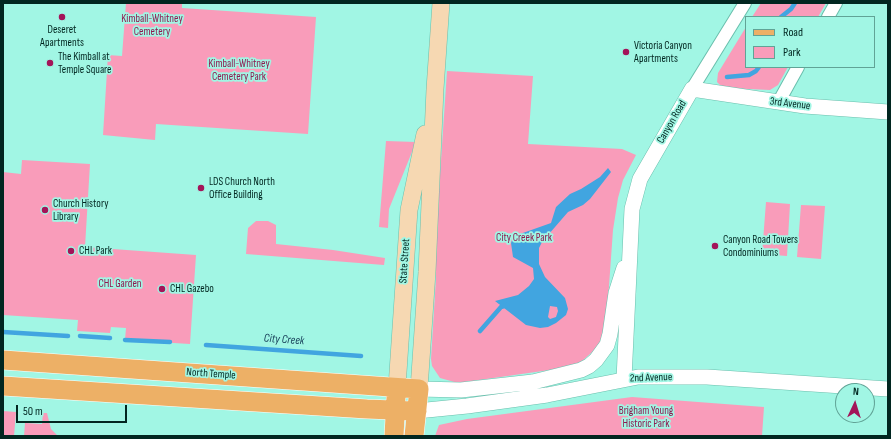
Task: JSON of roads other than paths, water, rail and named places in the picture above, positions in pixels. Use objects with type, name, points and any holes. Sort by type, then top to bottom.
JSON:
[{"type":"main road","name":"State Street","points":[[414,436],[428,272],[435,89],[441,3]]},
{"type":"main road","name":"State Street","points":[[394,436],[396,387],[409,210],[435,89]]},
{"type":"main road","name":"North Temple","points":[[3,360],[419,389]]},
{"type":"main road","points":[[3,386],[417,411]]},
{"type":"street","name":"Canyon Road","points":[[624,378],[632,208],[640,179],[745,3]]},
{"type":"street","points":[[829,16],[836,3]]},
{"type":"street","points":[[778,103],[797,68]]},
{"type":"street","name":"3rd Avenue","points":[[692,90],[778,103],[888,112]]},
{"type":"street","name":"Canyon Road","points":[[419,389],[461,390],[533,382],[581,370],[596,360],[605,348],[610,334],[616,293],[630,252]]},
{"type":"street","name":"2nd Avenue","points":[[417,411],[547,395],[638,376],[707,377],[888,389]]},
{"type":"water","points":[[608,168],[611,172],[590,199],[583,205],[568,212],[542,242],[539,248],[539,264],[545,277],[565,298],[568,309],[566,315],[548,327],[540,328],[526,325],[495,301],[518,295],[529,286],[534,279],[533,268],[513,257],[511,243],[513,238],[551,223],[556,207],[570,194],[600,177]],"holes":[[[550,306],[557,307],[558,311],[556,317],[550,319],[548,317]]]},
{"type":"waterway","name":"City Creek","points":[[782,16],[791,9],[795,3]]},
{"type":"waterway","name":"City Creek","points":[[727,77],[749,75],[758,68]]},
{"type":"waterway","points":[[480,331],[501,307],[507,305]]},
{"type":"waterway","name":"City Creek","points":[[3,332],[68,336]]},
{"type":"waterway","name":"City Creek","points":[[80,336],[110,338]]},
{"type":"waterway","name":"City Creek","points":[[125,340],[170,342]]},
{"type":"waterway","name":"City Creek","points":[[206,345],[361,356]]},
{"type":"place","name":"Deseret Apartments","points":[[62,17]]},
{"type":"place","name":"Victoria Canyon Apartments","points":[[626,52]]},
{"type":"place","name":"The Kimball at Temple Square","points":[[50,63]]},
{"type":"place","name":"LDS Church North Office Building","points":[[201,188]]},
{"type":"place","name":"Church History Library","points":[[45,210]]},
{"type":"place","name":"Canyon Road Towers Condominiums","points":[[715,246]]},
{"type":"place","name":"CHL Park","points":[[71,251]]},
{"type":"place","name":"CHL Gazebo","points":[[162,289]]},
{"type":"park label","name":"Kimball-Whitney Cemetery","points":[[152,25]]},
{"type":"park label","name":"Kimball-Whitney Cemetery Park","points":[[239,70]]},
{"type":"park label","name":"City Creek Park","points":[[524,238]]},
{"type":"park label","name":"CHL Garden","points":[[120,284]]},
{"type":"park label","name":"Brigham Young Historic Park","points":[[646,417]]}]
